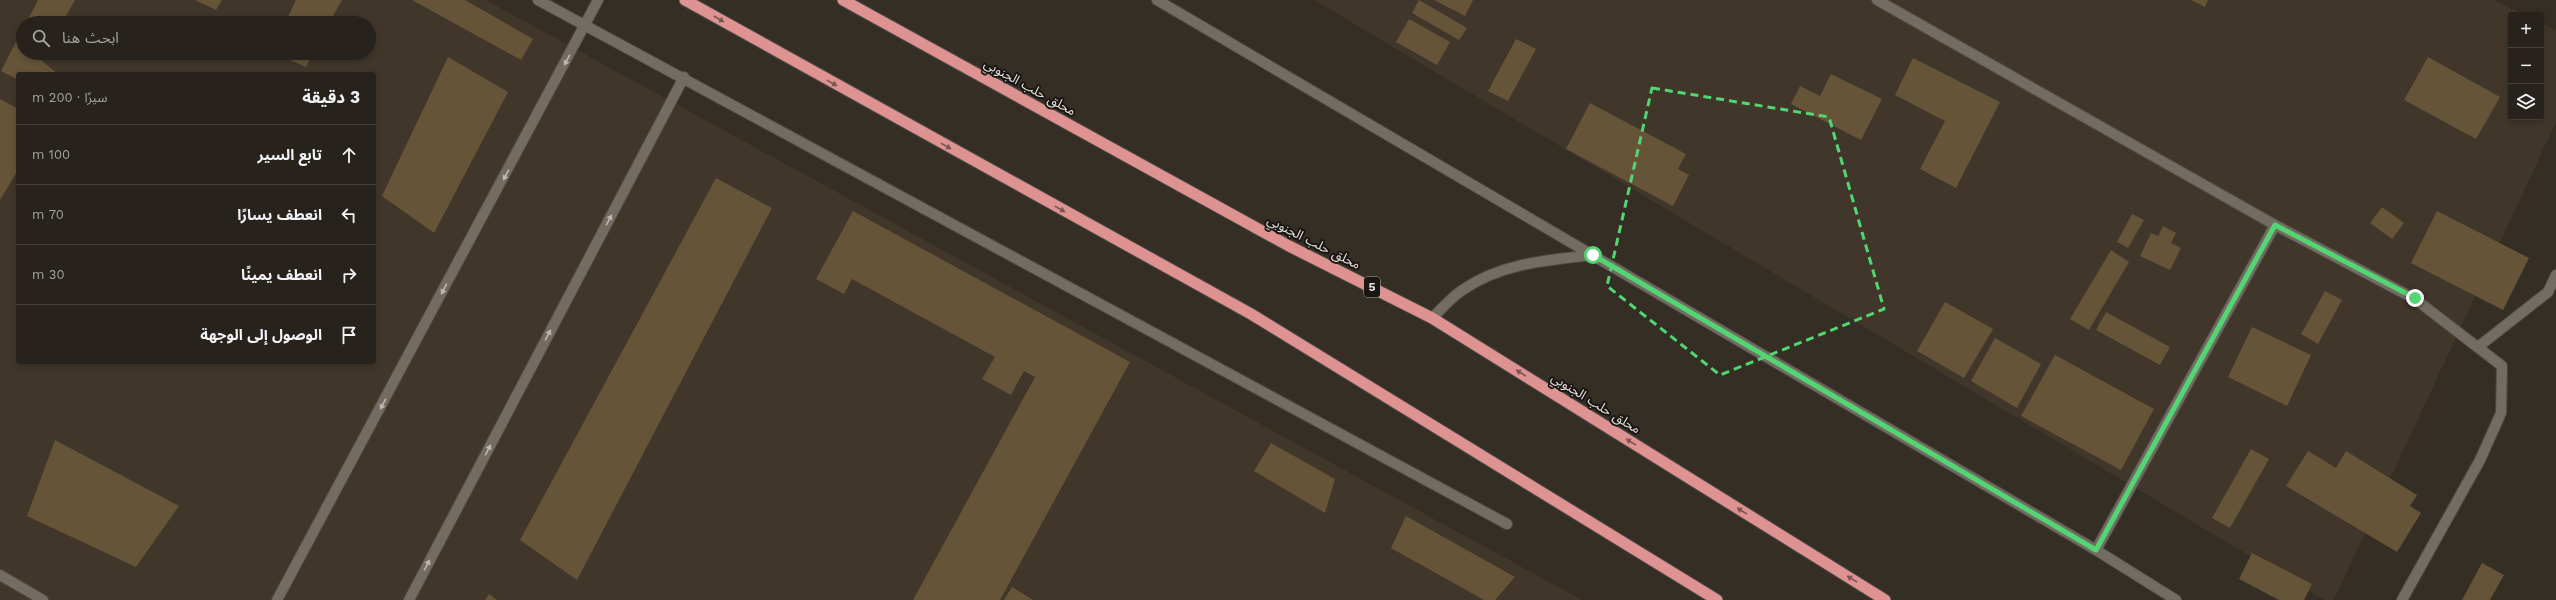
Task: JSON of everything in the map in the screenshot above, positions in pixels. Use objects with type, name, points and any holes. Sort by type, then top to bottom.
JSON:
[{"type":"highway","points":[[685,0],[1251,314],[1717,600]]},
{"type":"highway","name":"محلق حلب الجنوبي","points":[[843,0],[1289,246],[1432,318],[1885,600]]},
{"type":"street","points":[[538,0],[684,77],[1507,524]]},
{"type":"street","points":[[277,600],[586,26],[598,0]]},
{"type":"street","points":[[1157,0],[2096,550],[2176,600]]},
{"type":"street","points":[[1877,0],[2275,225],[2415,298],[2502,366],[2501,412],[2480,460],[2402,600]]},
{"type":"street","points":[[409,600],[684,77]]},
{"type":"street","points":[[2096,550],[2275,225]]},
{"type":"street","points":[[1432,318],[1463,289],[1500,270],[1542,261],[1593,255]]},
{"type":"street","points":[[2478,347],[2548,292],[2556,275]]},
{"type":"street","points":[[0,575],[43,600]]},
{"type":"highlighted area","points":[[1652,88],[1829,117],[1884,309],[1720,375],[1607,286]]},
{"type":"shaded area","points":[[0,0],[486,0],[1582,600],[0,600]]},
{"type":"shaded area","points":[[1314,0],[2494,0],[2519,12],[2508,12],[2508,120],[2544,120],[2544,24],[2556,30],[2556,122],[2334,600],[2324,600]]},
{"type":"building","points":[[38,0],[75,0],[66,16],[30,16]]},
{"type":"building","points":[[195,0],[222,0],[216,10]]},
{"type":"building","points":[[296,0],[342,0],[333,16],[288,16]]},
{"type":"building","points":[[412,0],[465,0],[533,39],[521,60]]},
{"type":"building","points":[[1419,0],[1467,28],[1459,40],[1412,13]]},
{"type":"building","points":[[1434,0],[1473,0],[1465,16]]},
{"type":"building","points":[[2191,0],[2208,0],[2205,7]]},
{"type":"building","points":[[1409,19],[1450,42],[1437,65],[1396,42]]},
{"type":"building","points":[[1516,39],[1536,49],[1508,101],[1488,91]]},
{"type":"building","points":[[16,42],[16,60],[41,60],[56,72],[16,72],[16,79],[1,71]]},
{"type":"building","points":[[448,57],[508,92],[434,233],[382,196]]},
{"type":"building","points":[[2428,57],[2500,97],[2476,139],[2404,100]]},
{"type":"building","points":[[1913,58],[2000,102],[1956,188],[1920,169],[1945,121],[1895,95]]},
{"type":"building","points":[[290,60],[310,60],[306,67]]},
{"type":"building","points":[[1831,74],[1882,99],[1861,140],[1791,104],[1800,86],[1820,96]]},
{"type":"building","points":[[0,99],[16,108],[16,173],[0,200]]},
{"type":"building","points":[[1590,103],[1686,154],[1678,169],[1689,175],[1673,206],[1566,149]]},
{"type":"building","points":[[716,178],[772,208],[577,580],[520,540]]},
{"type":"building","points":[[2382,207],[2404,223],[2392,239],[2370,223]]},
{"type":"building","points":[[853,211],[1130,362],[1000,600],[913,600],[1035,377],[1024,371],[1011,395],[982,379],[995,357],[852,279],[844,294],[816,279]]},
{"type":"building","points":[[2437,211],[2529,258],[2503,310],[2411,263]]},
{"type":"building","points":[[2132,214],[2144,220],[2128,248],[2117,242]]},
{"type":"building","points":[[2163,226],[2176,233],[2171,243],[2181,248],[2170,270],[2140,256],[2151,233],[2158,236]]},
{"type":"building","points":[[2111,250],[2129,262],[2089,330],[2070,319]]},
{"type":"building","points":[[2325,291],[2342,300],[2318,344],[2301,334]]},
{"type":"building","points":[[1945,302],[1993,329],[1964,378],[1917,351]]},
{"type":"building","points":[[2106,312],[2170,347],[2160,365],[2096,330]]},
{"type":"building","points":[[2252,327],[2311,355],[2287,406],[2228,377]]},
{"type":"building","points":[[1995,338],[2041,364],[2017,408],[1971,381]]},
{"type":"building","points":[[2055,355],[2154,409],[2121,470],[2021,416]]},
{"type":"building","points":[[55,440],[179,506],[136,567],[27,516]]},
{"type":"building","points":[[1271,443],[1335,479],[1325,513],[1254,471]]},
{"type":"building","points":[[2251,449],[2269,459],[2230,528],[2212,518]]},
{"type":"building","points":[[2308,451],[2336,468],[2346,451],[2417,495],[2410,506],[2421,513],[2397,552],[2286,486]]},
{"type":"building","points":[[1406,516],[1515,577],[1495,600],[1484,600],[1391,548]]},
{"type":"building","points":[[2252,553],[2312,584],[2304,600],[2279,600],[2239,579]]},
{"type":"building","points":[[2482,563],[2504,575],[2490,600],[2462,600]]},
{"type":"building","points":[[1012,587],[1033,600],[1004,600]]},
{"type":"building","points":[[489,594],[497,600],[485,600]]},
{"type":"route","points":[[1593,255],[2096,550],[2275,225],[2415,298]]}]
